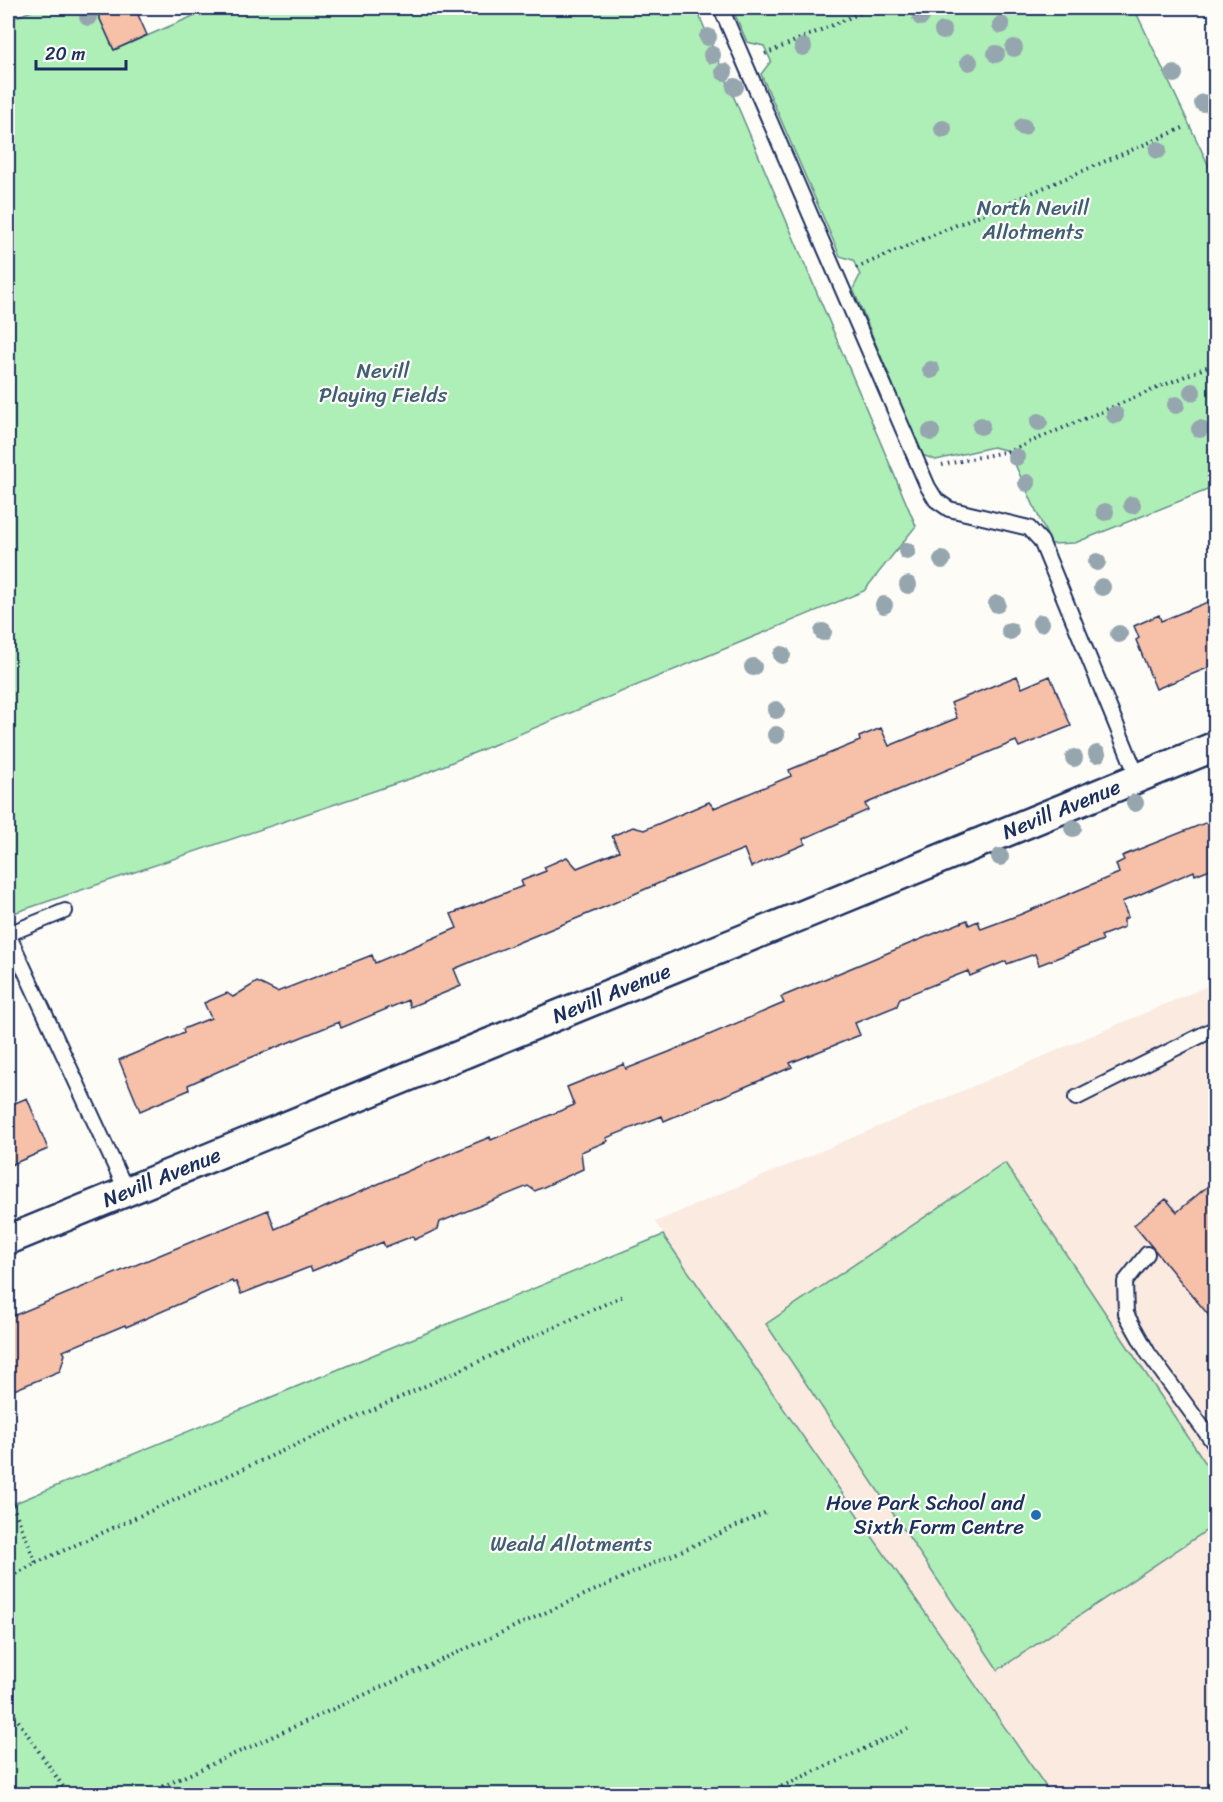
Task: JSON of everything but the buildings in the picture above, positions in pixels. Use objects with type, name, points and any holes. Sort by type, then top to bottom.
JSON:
[{"type":"street","name":"Nevill Avenue","points":[[8,1240],[1215,746]]},
{"type":"lane","points":[[721,8],[932,494],[936,500],[949,509],[1029,528],[1041,542],[1137,778]]},
{"type":"lane","points":[[65,911],[8,934],[127,1192]]},
{"type":"lane","points":[[1076,1098],[1215,1028]]},
{"type":"lane","points":[[1147,1254],[1125,1282],[1126,1314],[1148,1353],[1215,1446]]},
{"type":"path","points":[[745,63],[872,8]]},
{"type":"path","points":[[836,277],[1183,128]]},
{"type":"path","points":[[918,462],[944,465],[1009,451],[1215,363]]},
{"type":"path","points":[[8,1578],[36,1563],[623,1296]]},
{"type":"path","points":[[8,1494],[36,1563]]},
{"type":"path","points":[[146,1794],[767,1512]]},
{"type":"path","points":[[8,1706],[68,1794]]},
{"type":"path","points":[[765,1794],[908,1729]]},
{"type":"shaded area","name":"Hove Park School and Sixth Form Centre","points":[[1215,983],[1215,1794],[1051,1794],[655,1222]]},
{"type":"green space","name":"Nevill Playing Fields","points":[[39,8],[95,8],[114,50],[212,8],[696,8],[916,526],[864,591],[421,775],[8,915],[8,20]]},
{"type":"green space","name":"North Nevill Allotments","points":[[732,8],[1134,8],[1215,179],[1215,487],[1075,543],[1051,544],[1009,451],[993,447],[936,460],[922,455],[853,289],[860,275],[853,260],[840,256],[761,74],[771,61],[764,46],[747,42]]},
{"type":"green space","points":[[1005,1163],[1215,1477],[1216,1524],[998,1670],[766,1324]]},
{"type":"green space","name":"Weald Allotments","points":[[663,1235],[1051,1794],[8,1794],[8,1506]]},
{"type":"place","name":"Hove Park School and Sixth Form Centre","points":[[1036,1515]]}]
